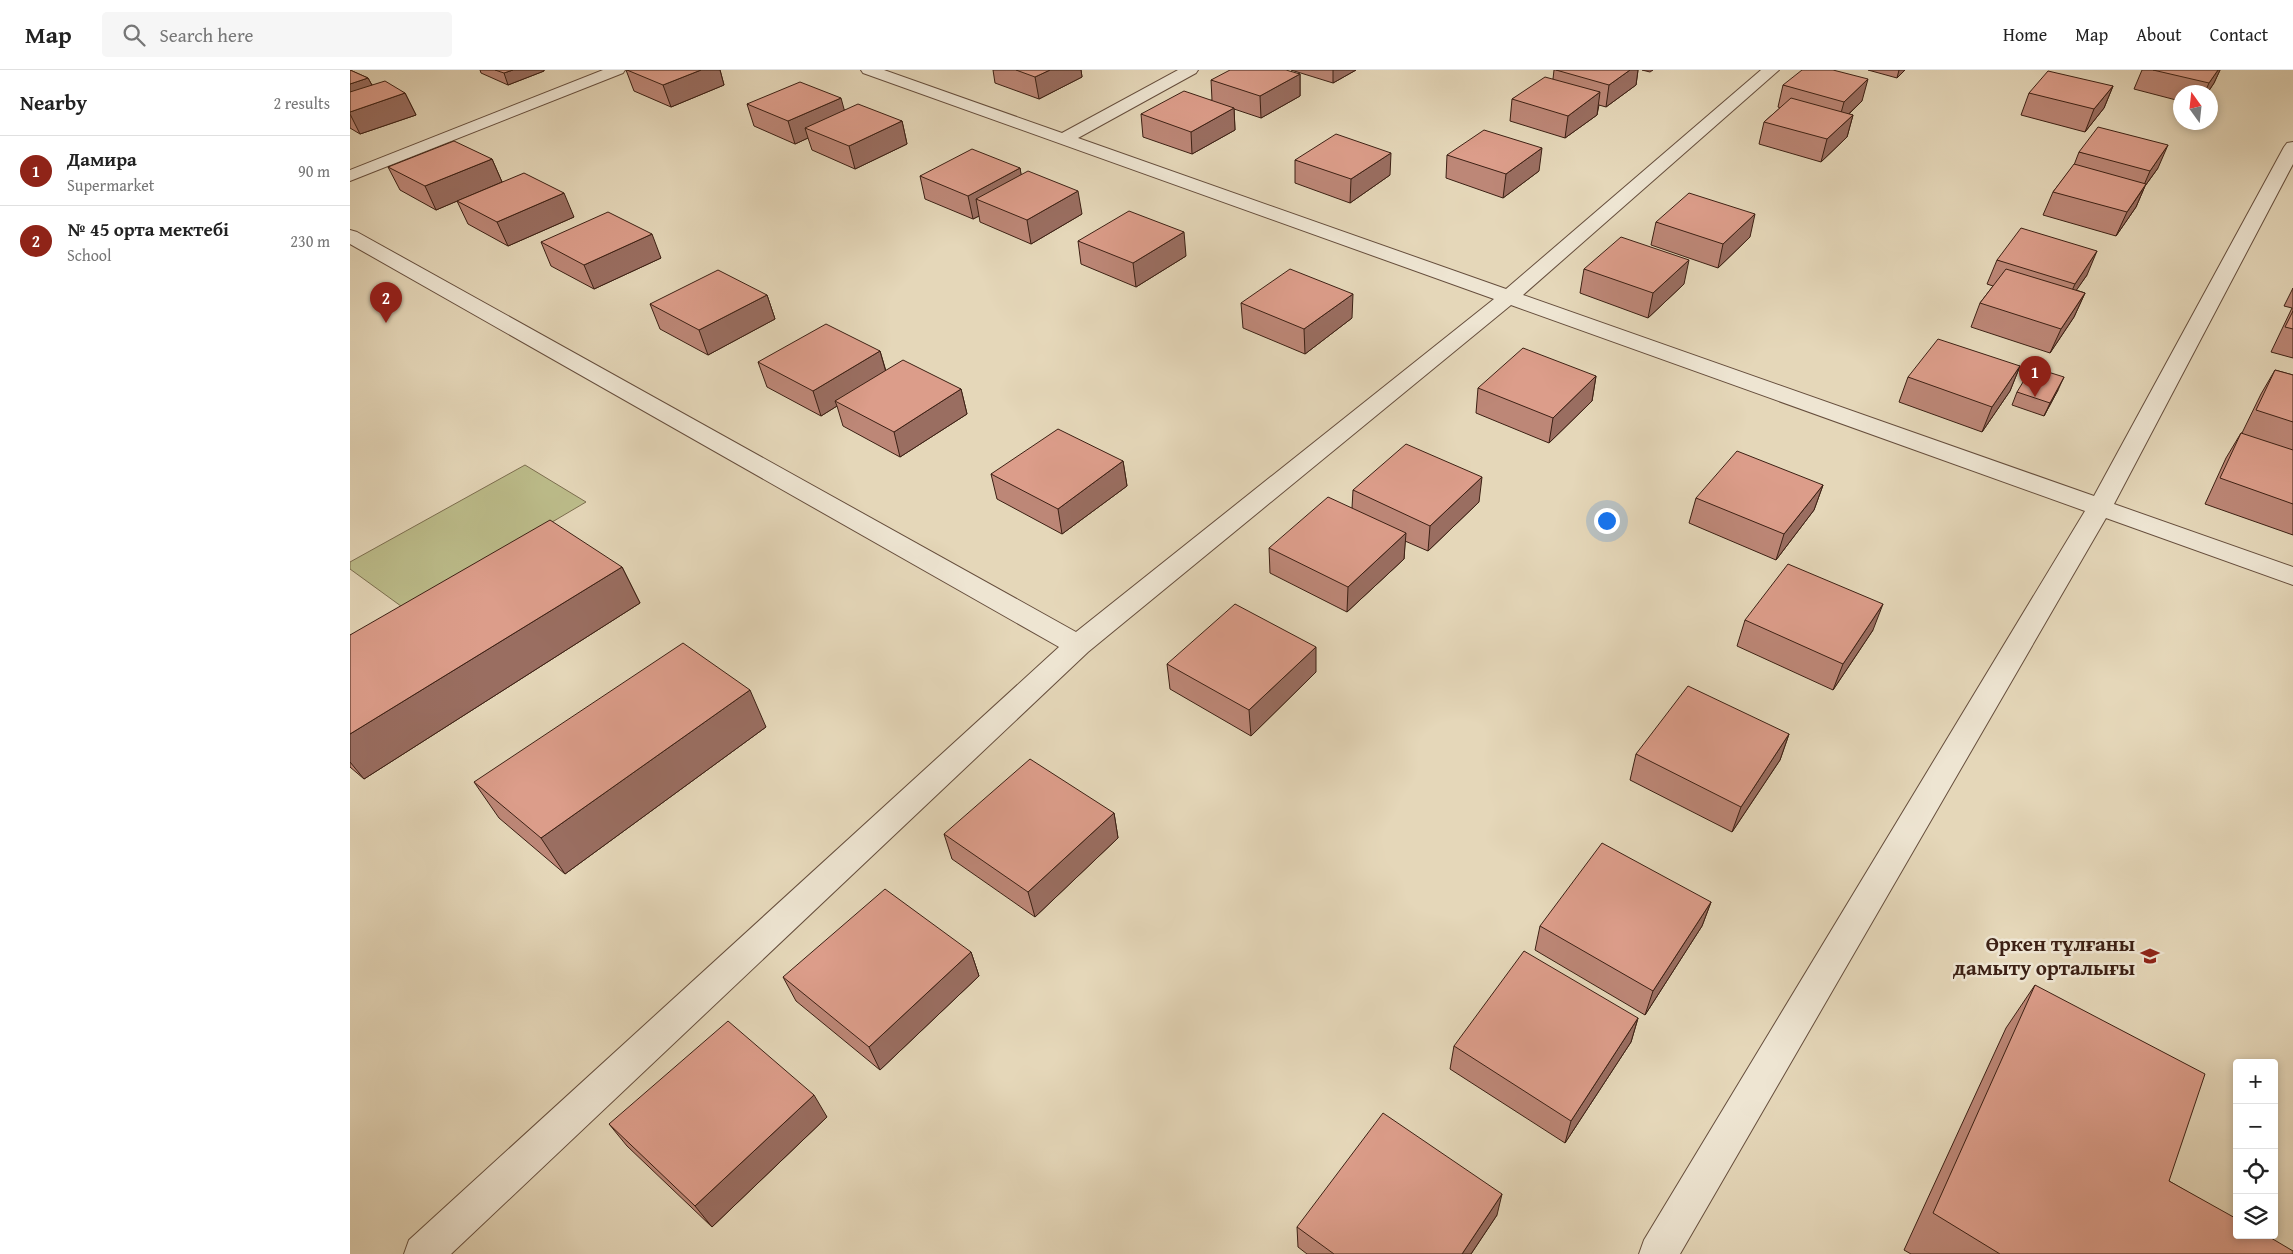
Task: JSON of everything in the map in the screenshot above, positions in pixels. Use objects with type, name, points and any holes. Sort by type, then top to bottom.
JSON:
[{"type":"street","points":[[350,176],[617,70]]},
{"type":"street","points":[[870,70],[2293,576]]},
{"type":"street","points":[[1063,139],[1190,70]]},
{"type":"street","points":[[423,1254],[1078,645],[1509,297],[1772,70]]},
{"type":"street","points":[[1658,1254],[2100,507],[2293,147]]},
{"type":"street","points":[[350,236],[1078,645]]},
{"type":"green space","points":[[525,465],[586,502],[405,609],[350,569],[350,562]]},
{"type":"building","points":[[350,70],[368,78],[350,84]]},
{"type":"building","points":[[495,70],[513,70],[504,73]]},
{"type":"building","points":[[627,70],[701,70],[663,85]]},
{"type":"building","points":[[1016,70],[1050,70],[1035,77]]},
{"type":"building","points":[[1230,70],[1286,70],[1300,74],[1260,96],[1211,80]]},
{"type":"building","points":[[1556,70],[1630,70],[1609,85]]},
{"type":"building","points":[[1802,70],[1833,70],[1868,79],[1844,102],[1783,85]]},
{"type":"building","points":[[2153,70],[2218,70],[2209,83]]},
{"type":"building","points":[[2048,71],[2113,86],[2094,109],[2029,93]]},
{"type":"building","points":[[1545,77],[1600,92],[1568,116],[1512,99]]},
{"type":"building","points":[[385,81],[405,93],[350,112],[350,92]]},
{"type":"building","points":[[800,82],[841,98],[788,121],[747,104]]},
{"type":"building","points":[[1184,91],[1234,108],[1191,132],[1141,114]]},
{"type":"building","points":[[1791,98],[1853,115],[1827,139],[1764,122]]},
{"type":"building","points":[[858,104],[902,121],[849,146],[805,128]]},
{"type":"building","points":[[2098,127],[2168,145],[2150,171],[2079,152]]},
{"type":"building","points":[[1484,130],[1542,148],[1506,174],[1447,155]]},
{"type":"building","points":[[1336,134],[1391,153],[1351,179],[1295,160]]},
{"type":"building","points":[[454,141],[492,159],[425,186],[388,167]]},
{"type":"building","points":[[972,149],[1020,168],[968,196],[920,176]]},
{"type":"building","points":[[2074,164],[2146,184],[2127,212],[2053,192]]},
{"type":"building","points":[[1028,171],[1078,191],[1027,220],[976,199]]},
{"type":"building","points":[[524,173],[564,193],[497,222],[457,201]]},
{"type":"building","points":[[1689,193],[1755,214],[1723,244],[1656,222]]},
{"type":"building","points":[[1129,211],[1184,232],[1133,263],[1078,241]]},
{"type":"building","points":[[608,212],[652,234],[584,265],[541,242]]},
{"type":"building","points":[[2021,228],[2097,251],[2075,284],[1997,260]]},
{"type":"building","points":[[1621,237],[1689,260],[1653,293],[1584,269]]},
{"type":"building","points":[[1290,269],[1353,294],[1304,329],[1241,303]]},
{"type":"building","points":[[2006,269],[2085,293],[2061,329],[1980,303]]},
{"type":"building","points":[[718,270],[767,295],[699,330],[650,304]]},
{"type":"building","points":[[2293,311],[2293,329],[2285,327]]},
{"type":"building","points":[[826,324],[880,351],[813,391],[758,362]]},
{"type":"building","points":[[1938,339],[2020,366],[1992,407],[1908,377]]},
{"type":"building","points":[[1523,348],[1596,376],[1553,418],[1478,388]]},
{"type":"building","points":[[903,360],[961,389],[894,432],[835,401]]},
{"type":"building","points":[[2032,367],[2064,377],[2050,403],[2017,392]]},
{"type":"building","points":[[2275,370],[2293,375],[2293,422],[2256,410]]},
{"type":"building","points":[[1058,429],[1123,461],[1058,509],[991,474]]},
{"type":"building","points":[[2241,433],[2293,450],[2293,504],[2220,478]]},
{"type":"building","points":[[1406,444],[1482,477],[1430,526],[1353,490]]},
{"type":"building","points":[[1737,451],[1823,485],[1784,534],[1696,498]]},
{"type":"building","points":[[1328,497],[1406,533],[1348,587],[1269,548]]},
{"type":"building","points":[[550,520],[622,567],[350,734],[350,635]]},
{"type":"building","points":[[1788,564],[1883,604],[1843,664],[1745,620]]},
{"type":"building","points":[[1235,604],[1316,647],[1249,710],[1167,664]]},
{"type":"building","points":[[683,643],[750,690],[541,838],[474,782]]},
{"type":"building","points":[[1688,686],[1789,734],[1741,807],[1636,754]]},
{"type":"building","points":[[1030,759],[1114,813],[1028,892],[944,834]]},
{"type":"building","points":[[1602,843],[1711,902],[1653,991],[1540,926]]},
{"type":"building","points":[[885,889],[971,952],[869,1047],[783,977]]},
{"type":"building","points":[[1524,951],[1638,1018],[1571,1121],[1454,1046]]},
{"type":"building","points":[[2035,985],[2205,1074],[2169,1181],[2233,1217],[2233,1239],[2273,1239],[2293,1251],[2293,1254],[2000,1254],[1933,1213]]},
{"type":"building","points":[[728,1021],[814,1095],[695,1206],[609,1124]]},
{"type":"building","points":[[1383,1113],[1502,1194],[1462,1254],[1334,1254],[1297,1227]]},
{"type":"place","name":"№ 45 орта мектебі","points":[[386,323]]},
{"type":"place","name":"Дамира","points":[[2035,397]]},
{"type":"place","name":"Өркен тұлғаны дамыту орталығы","points":[[2150,956]]}]
